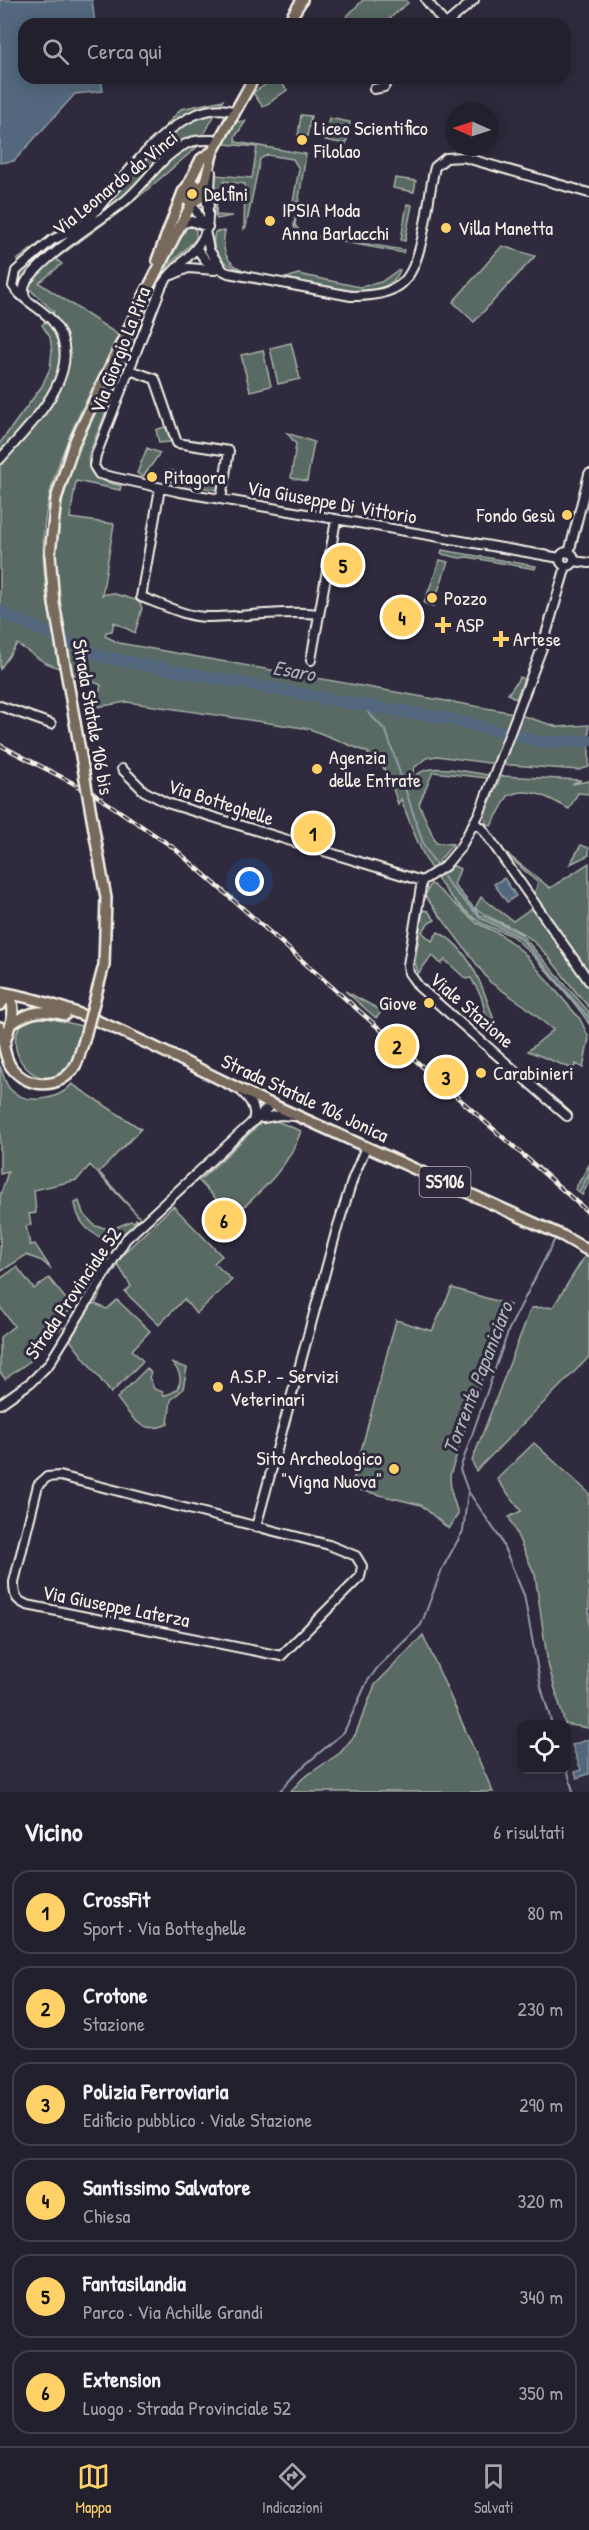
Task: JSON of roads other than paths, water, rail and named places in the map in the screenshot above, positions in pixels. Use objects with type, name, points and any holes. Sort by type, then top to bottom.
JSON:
[{"type":"main road","points":[[291,18],[302,0]]},
{"type":"main road","points":[[185,188],[186,200],[192,202],[199,200],[212,163],[213,151],[233,111],[250,84]]},
{"type":"main road","points":[[144,296],[185,188],[201,159],[213,151]]},
{"type":"main road","points":[[185,188],[194,184],[201,190]]},
{"type":"main road","points":[[144,296],[192,202]]},
{"type":"main road","name":"Strada Statale 106 bis","points":[[4,1052],[12,1068],[25,1080],[40,1084],[56,1083],[67,1076],[75,1066],[104,965],[106,898],[54,603],[50,554],[52,520],[67,461],[144,296]]},
{"type":"main road","name":"Strada Statale 106 Jonica","points":[[0,992],[66,1009],[112,1028],[298,1117],[563,1236],[589,1251]]},
{"type":"main road","points":[[0,1005],[10,994],[15,1009],[14,1022],[7,1035],[4,1052]]},
{"type":"main road","points":[[14,1022],[28,1013],[40,1010],[112,1028]]},
{"type":"main road","points":[[0,1027],[4,1052]]},
{"type":"street","points":[[426,0],[441,18]]},
{"type":"street","points":[[453,18],[474,0]]},
{"type":"street","points":[[374,89],[384,87],[386,84]]},
{"type":"street","name":"Via Leonardo da Vinci","points":[[0,459],[52,393],[66,362],[60,332],[43,311],[19,294],[14,286],[16,271],[52,240],[80,227],[89,219],[174,125],[185,117],[202,111],[222,108],[233,111]]},
{"type":"street","name":"Via Leonardo da Vinci","points":[[25,297],[23,290],[25,282],[47,260],[121,204],[176,151],[186,143],[218,140]]},
{"type":"street","points":[[168,277],[193,267],[351,296],[385,292],[400,285],[409,274],[416,258],[435,167],[446,158],[463,157],[589,193]]},
{"type":"street","points":[[206,229],[212,163]]},
{"type":"street","points":[[201,190],[208,209]]},
{"type":"street","points":[[192,202],[206,229],[214,258],[228,273]]},
{"type":"street","points":[[181,224],[191,221],[206,229]]},
{"type":"street","name":"Via Giorgio La Pira","points":[[99,474],[94,460],[168,277],[197,249],[206,229]]},
{"type":"street","points":[[197,249],[207,262],[228,273]]},
{"type":"street","points":[[130,370],[155,379],[177,443],[229,451],[221,499]]},
{"type":"street","name":"Via Giuseppe Di Vittorio","points":[[99,474],[160,488],[560,558]]},
{"type":"street","points":[[574,561],[569,553],[589,474]]},
{"type":"street","points":[[160,488],[141,597],[188,614],[207,617],[298,612],[319,614]]},
{"type":"street","points":[[311,660],[336,520]]},
{"type":"street","points":[[566,566],[560,558],[562,554],[569,553]]},
{"type":"street","points":[[422,881],[445,866],[460,848],[475,823],[525,695],[566,566],[574,561],[589,563]]},
{"type":"street","points":[[0,706],[51,724]]},
{"type":"street","name":"Via Botteghelle","points":[[122,770],[144,791],[167,803],[422,881]]},
{"type":"street","points":[[475,823],[482,828],[589,981]]},
{"type":"street","name":"Viale Stazione","points":[[422,881],[408,965],[412,979],[567,1116]]},
{"type":"street","points":[[234,1086],[253,1106],[255,1113],[251,1125]]},
{"type":"street","points":[[251,1125],[263,1106],[270,1103]]},
{"type":"street","points":[[251,1125],[270,1116],[298,1117]]},
{"type":"street","name":"Strada Provinciale 52","points":[[0,1404],[31,1382],[49,1364],[126,1239],[251,1125]]},
{"type":"street","points":[[256,1527],[336,1232],[352,1178],[366,1147]]},
{"type":"street","name":"Via Giuseppe Laterza","points":[[60,1476],[256,1527],[329,1545],[356,1556],[362,1566],[360,1577],[352,1587],[281,1656],[27,1605],[18,1601],[14,1595],[14,1582],[38,1485],[47,1477],[60,1476]]},
{"type":"water","points":[[0,0],[92,0],[94,18],[18,18],[18,84],[102,84],[103,91],[75,94],[14,161],[0,163]]},
{"type":"water","points":[[504,878],[516,896],[507,902],[494,884]]},
{"type":"water","points":[[589,1739],[589,1774],[577,1778],[575,1772],[581,1770],[572,1745]]},
{"type":"waterway","name":"Esaro","points":[[0,612],[102,657],[361,705],[446,718],[541,742],[589,741]]},
{"type":"waterway","name":"Torrente Papaniciaro","points":[[361,705],[386,731],[424,846],[450,886],[481,918],[520,937],[589,1018]]},
{"type":"waterway","name":"Torrente Papaniciaro","points":[[579,1192],[589,1174]]},
{"type":"waterway","name":"Torrente Papaniciaro","points":[[279,1792],[299,1770],[344,1732],[367,1682],[378,1667],[421,1625],[442,1569],[463,1531],[468,1491],[460,1469],[509,1329],[555,1239]]},
{"type":"waterway","points":[[468,1491],[500,1538],[524,1595],[541,1687],[551,1720]]},
{"type":"waterway","points":[[568,1774],[573,1792]]},
{"type":"railway","points":[[0,745],[94,794],[174,848],[589,1213]]},
{"type":"place","name":"Liceo Scientifico Filolao","points":[[302,140]]},
{"type":"place","name":"Delfini","points":[[192,194]]},
{"type":"place","name":"IPSIA Moda Anna Barlacchi","points":[[270,221]]},
{"type":"place","name":"Villa Manetta","points":[[446,228]]},
{"type":"place","name":"Pitagora","points":[[152,477]]},
{"type":"place","name":"Fondo Gesù","points":[[567,515]]},
{"type":"place","name":"Fantasilandia","points":[[343,565]]},
{"type":"place","name":"Pozzo","points":[[432,598]]},
{"type":"place","name":"Santissimo Salvatore","points":[[402,617]]},
{"type":"place","name":"ASP","points":[[443,625]]},
{"type":"place","name":"Artese","points":[[501,639]]},
{"type":"place","name":"Agenzia delle Entrate","points":[[317,769]]},
{"type":"place","name":"CrossFit","points":[[313,833]]},
{"type":"place","name":"Giove","points":[[429,1003]]},
{"type":"place","name":"Crotone","points":[[397,1046]]},
{"type":"place","name":"Carabinieri","points":[[481,1073]]},
{"type":"place","name":"Polizia Ferroviaria","points":[[446,1077]]},
{"type":"place","name":"Extension","points":[[224,1220]]},
{"type":"place","name":"A.S.P. - Servizi Veterinari","points":[[218,1387]]},
{"type":"place","name":"Sito Archeologico \"Vigna Nuova\"","points":[[394,1469]]}]
